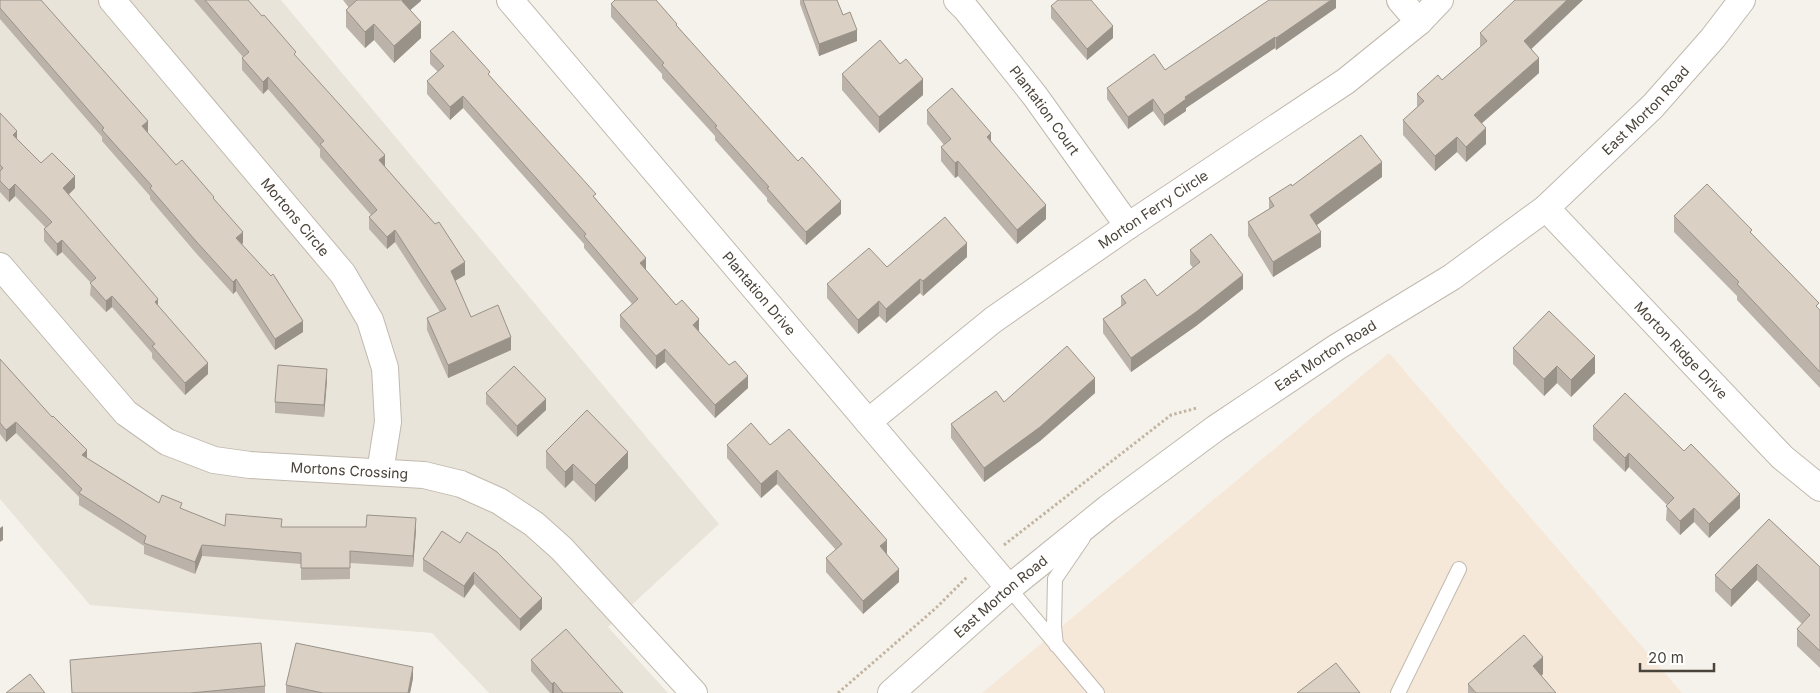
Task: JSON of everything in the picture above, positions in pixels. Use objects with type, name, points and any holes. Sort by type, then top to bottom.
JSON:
[{"type":"street","name":"Mortons Circle","points":[[112,0],[343,274],[370,320],[385,368],[388,422],[380,472]]},
{"type":"street","name":"Plantation Drive","points":[[510,0],[1009,588]]},
{"type":"street","name":"Plantation Court","points":[[957,0],[1036,96],[1128,226]]},
{"type":"street","points":[[1400,0],[1418,22]]},
{"type":"street","name":"Morton Ferry Circle","points":[[868,422],[993,320],[1128,226],[1346,81],[1418,22],[1440,0]]},
{"type":"street","name":"East Morton Road","points":[[891,693],[1009,588],[1097,517],[1216,428],[1337,347],[1452,276],[1546,208],[1653,106],[1713,38],[1742,0]]},
{"type":"street","name":"Morton Ridge Drive","points":[[1546,208],[1782,457],[1820,488]]},
{"type":"street","name":"Mortons Crossing","points":[[0,266],[126,413],[167,442],[214,460],[250,465],[424,476],[461,484],[500,501],[534,524],[562,549],[694,693]]},
{"type":"lane","points":[[1056,645],[1054,626],[1055,579],[1097,517]]},
{"type":"lane","points":[[1398,693],[1458,569]]},
{"type":"lane","points":[[1009,588],[1097,693]]},
{"type":"shaded area","points":[[0,0],[281,0],[719,524],[608,627],[668,693],[489,693],[432,633],[90,605],[0,499]]},
{"type":"shaded area","points":[[1389,353],[1682,693],[982,693]]},
{"type":"building","points":[[0,0],[41,0],[148,121],[142,126],[176,165],[182,160],[243,232],[236,238],[271,276],[273,274],[303,321],[275,339],[236,279],[233,282],[150,188],[152,186],[102,130],[104,128],[0,8]]},
{"type":"building","points":[[205,0],[248,0],[262,16],[264,15],[296,52],[294,54],[385,155],[379,160],[435,224],[439,222],[465,262],[451,271],[471,317],[498,305],[511,337],[448,365],[427,318],[446,309],[395,230],[387,237],[369,217],[377,210],[320,144],[324,141],[268,77],[263,82],[242,58],[249,52]]},
{"type":"building","points":[[357,0],[403,0],[421,22],[394,46],[374,24],[365,32],[346,10]]},
{"type":"building","points":[[615,0],[656,0],[676,25],[798,161],[802,157],[841,201],[806,232],[767,188],[769,187],[715,127],[717,126],[662,65],[664,63],[611,4]]},
{"type":"building","points":[[803,0],[837,0],[843,15],[850,12],[857,30],[819,44]]},
{"type":"building","points":[[1058,0],[1091,0],[1113,26],[1087,49],[1051,6]]},
{"type":"building","points":[[1269,0],[1331,0],[1185,97],[1186,99],[1164,115],[1153,99],[1128,117],[1107,88],[1154,54],[1165,70]]},
{"type":"building","points":[[1515,0],[1567,0],[1524,41],[1539,58],[1474,115],[1486,128],[1466,147],[1457,137],[1435,156],[1403,120],[1424,101],[1417,94],[1438,75],[1442,80],[1487,41],[1480,33]]},
{"type":"building","points":[[453,31],[490,72],[488,74],[596,194],[593,196],[646,258],[640,263],[676,305],[682,300],[699,319],[693,325],[729,365],[735,361],[748,376],[715,405],[665,349],[656,356],[620,315],[638,299],[584,236],[586,234],[463,96],[450,107],[427,81],[444,66],[430,51]]},
{"type":"building","points":[[880,40],[900,64],[906,59],[923,79],[879,117],[842,74]]},
{"type":"building","points":[[952,88],[991,133],[987,137],[1046,205],[1017,230],[958,161],[955,163],[941,147],[951,139],[927,110]]},
{"type":"building","points":[[0,113],[17,131],[13,135],[41,163],[52,153],[75,176],[63,188],[158,299],[155,302],[208,363],[185,383],[152,346],[155,344],[112,296],[106,301],[90,283],[96,278],[62,240],[57,244],[44,229],[52,222],[15,184],[9,190],[0,181],[0,171],[3,168],[0,165]]},
{"type":"building","points":[[1361,135],[1382,162],[1310,215],[1321,232],[1273,262],[1248,222],[1274,206],[1269,198],[1291,184],[1292,186]]},
{"type":"building","points":[[1707,184],[1752,230],[1750,232],[1819,303],[1816,306],[1820,310],[1820,372],[1737,284],[1739,282],[1674,216]]},
{"type":"building","points":[[945,217],[967,243],[923,281],[920,279],[886,309],[879,301],[858,320],[827,284],[869,248],[887,267]]},
{"type":"building","points":[[1211,234],[1243,275],[1196,312],[1131,358],[1103,319],[1126,303],[1121,296],[1145,279],[1157,296],[1200,262],[1190,250]]},
{"type":"building","points":[[1549,311],[1595,356],[1571,380],[1557,366],[1544,379],[1513,348]]},
{"type":"building","points":[[1067,346],[1095,378],[1040,427],[984,468],[951,424],[996,391],[1004,402]]},
{"type":"building","points":[[0,359],[52,417],[87,450],[82,455],[159,503],[162,495],[182,503],[180,508],[225,526],[226,514],[282,519],[281,527],[366,527],[367,515],[416,518],[413,556],[350,551],[350,568],[301,568],[301,553],[202,545],[195,562],[144,543],[146,536],[79,493],[82,489],[16,422],[6,430],[0,423]]},
{"type":"building","points":[[278,365],[327,369],[324,405],[275,402]]},
{"type":"building","points":[[514,366],[546,399],[517,426],[486,393]]},
{"type":"building","points":[[1625,393],[1684,451],[1691,444],[1740,494],[1709,524],[1694,508],[1680,521],[1666,506],[1674,498],[1629,453],[1625,458],[1593,426]]},
{"type":"building","points":[[587,410],[628,452],[595,485],[573,464],[565,472],[546,451]]},
{"type":"building","points":[[751,423],[770,445],[789,429],[887,540],[880,546],[899,569],[863,601],[826,558],[842,544],[777,470],[761,484],[727,445]]},
{"type":"building","points":[[1769,519],[1820,567],[1820,651],[1797,629],[1810,615],[1757,564],[1731,590],[1715,575]]},
{"type":"building","points":[[442,531],[460,543],[467,532],[497,552],[542,598],[520,619],[474,572],[464,586],[423,559]]},
{"type":"building","points":[[566,629],[623,693],[563,693],[554,682],[552,684],[531,660]]},
{"type":"building","points":[[1524,635],[1543,657],[1533,666],[1556,693],[1476,693],[1468,684]]},
{"type":"building","points":[[261,643],[265,686],[190,693],[72,693],[70,660]]},
{"type":"building","points":[[296,643],[413,667],[408,693],[323,693],[286,685]]},
{"type":"building","points":[[1336,663],[1360,693],[1297,693]]},
{"type":"building","points":[[30,674],[45,693],[6,693]]}]
